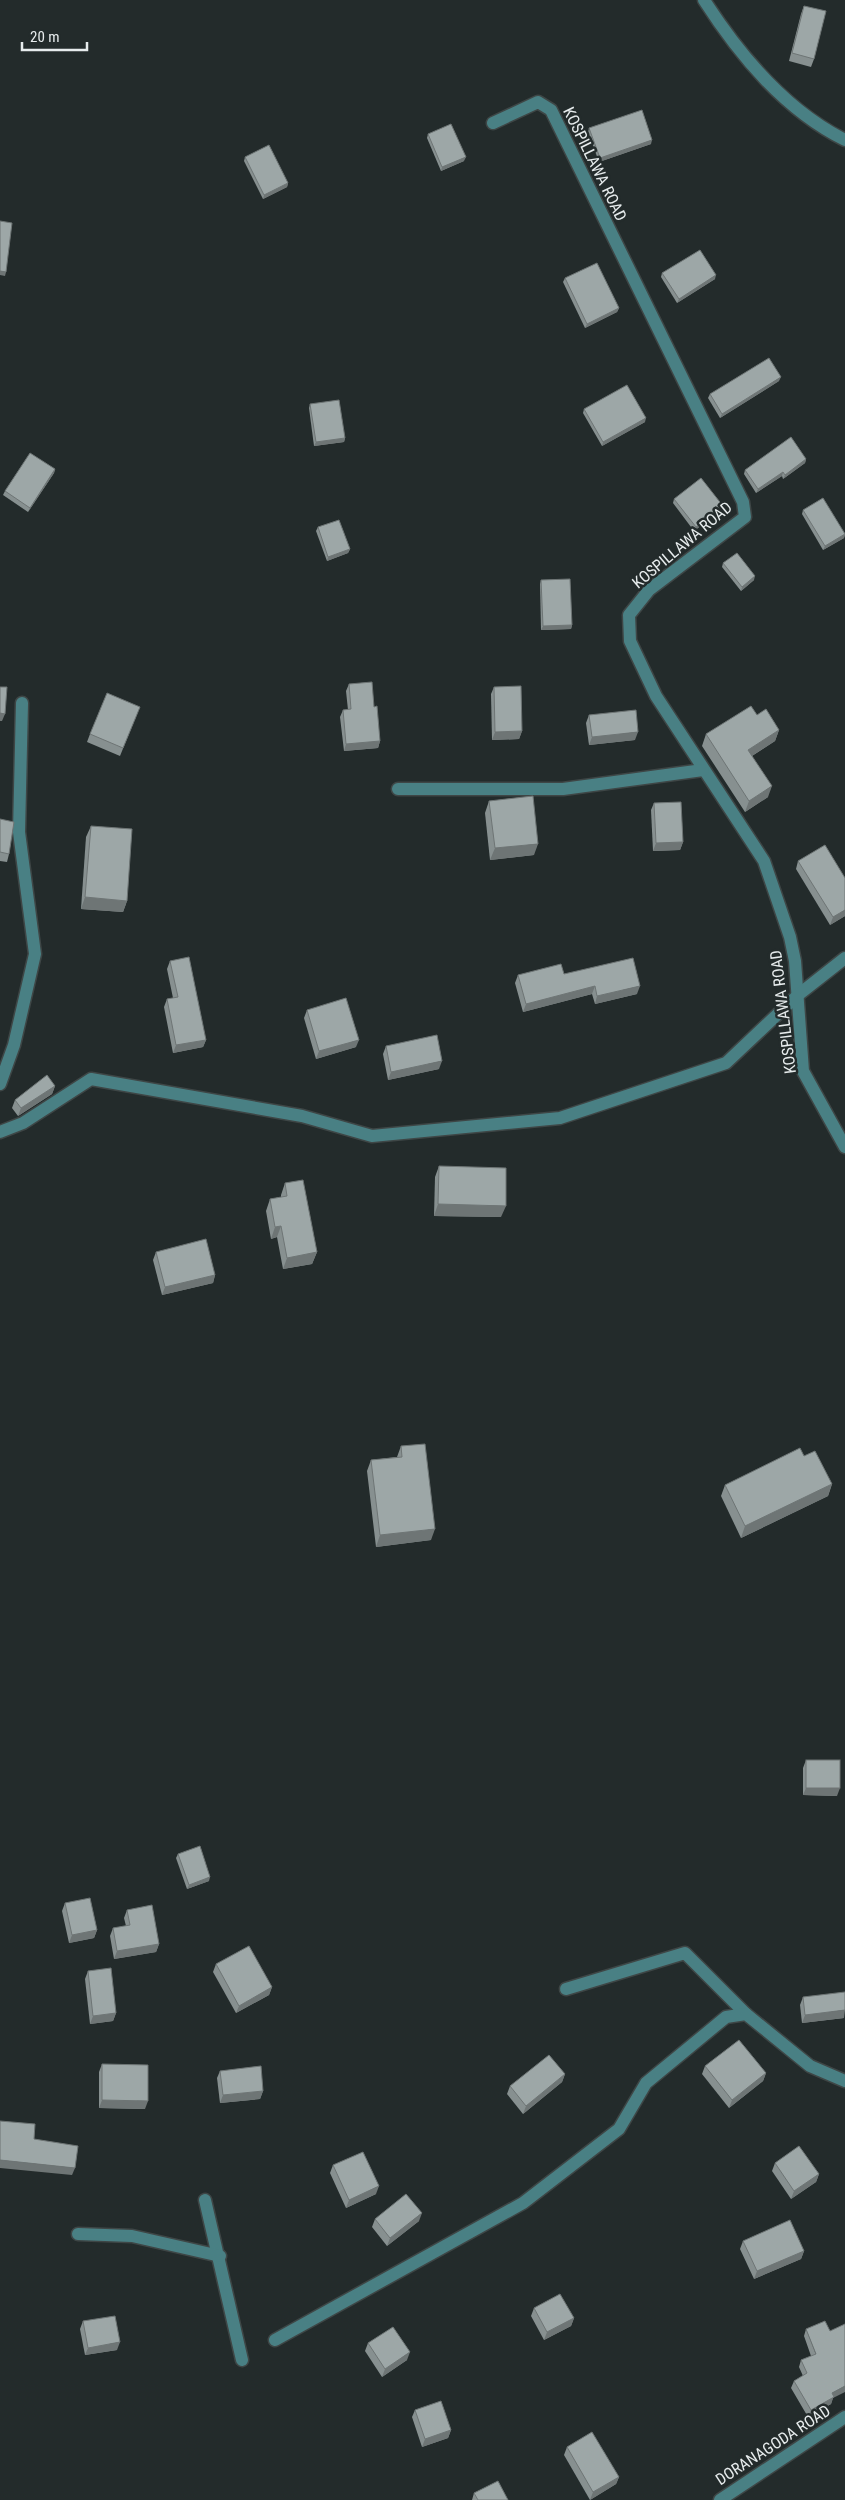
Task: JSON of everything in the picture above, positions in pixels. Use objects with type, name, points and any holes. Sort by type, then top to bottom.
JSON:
[{"type":"street","points":[[704,0],[755,72],[819,128],[845,140]]},
{"type":"street","name":"KOSPILLAWA ROAD","points":[[493,123],[538,102],[551,110],[743,502],[745,517],[649,590],[629,615],[630,641],[652,688],[703,770],[764,860],[790,937],[796,961],[803,1071],[845,1147]]},
{"type":"street","points":[[0,1084],[14,1044],[34,954],[19,832],[22,703]]},
{"type":"street","points":[[398,789],[563,789],[703,770]]},
{"type":"street","points":[[0,1132],[23,1123],[90,1079],[302,1116],[372,1136],[560,1118],[726,1063],[798,995],[845,958]]},
{"type":"street","points":[[566,1989],[686,1953],[746,2014],[810,2066],[845,2081]]},
{"type":"street","points":[[275,2340],[522,2203],[619,2129],[646,2083],[726,2017],[746,2014]]},
{"type":"street","points":[[205,2200],[220,2256],[242,2360]]},
{"type":"street","points":[[78,2234],[132,2236],[220,2256]]},
{"type":"street","name":"DORANAGODA ROAD","points":[[720,2500],[845,2418]]},
{"type":"building","points":[[804,6],[826,11],[814,59],[792,53]]},
{"type":"building","points":[[642,110],[652,140],[600,158],[589,128]]},
{"type":"building","points":[[451,124],[466,157],[442,167],[428,134]]},
{"type":"building","points":[[269,145],[288,183],[264,195],[245,157]]},
{"type":"building","points":[[0,221],[12,223],[6,272],[0,271]]},
{"type":"building","points":[[700,250],[716,275],[679,299],[662,273]]},
{"type":"building","points":[[597,263],[619,308],[587,324],[565,278]]},
{"type":"building","points":[[769,358],[781,377],[722,414],[710,394]]},
{"type":"building","points":[[627,385],[646,418],[603,442],[584,409]]},
{"type":"building","points":[[339,400],[345,438],[316,442],[310,404]]},
{"type":"building","points":[[791,437],[806,459],[785,475],[783,472],[758,489],[745,470]]},
{"type":"building","points":[[30,453],[55,469],[30,508],[5,491]]},
{"type":"building","points":[[701,478],[723,506],[696,527],[674,499]]},
{"type":"building","points":[[823,498],[845,534],[825,546],[803,510]]},
{"type":"building","points":[[339,520],[350,549],[328,557],[318,527]]},
{"type":"building","points":[[737,553],[755,576],[742,587],[723,563]]},
{"type":"building","points":[[570,579],[572,625],[543,626],[541,580]]},
{"type":"building","points":[[372,682],[374,707],[377,706],[380,741],[346,744],[343,710],[351,709],[349,684]]},
{"type":"building","points":[[521,686],[522,731],[495,732],[494,687]]},
{"type":"building","points":[[0,687],[7,687],[5,714],[0,713]]},
{"type":"building","points":[[107,693],[140,707],[123,748],[90,734]]},
{"type":"building","points":[[751,706],[757,715],[766,709],[779,730],[748,750],[772,786],[749,801],[706,734]]},
{"type":"building","points":[[636,710],[638,732],[592,737],[589,715]]},
{"type":"building","points":[[533,796],[538,844],[495,848],[489,801]]},
{"type":"building","points":[[681,802],[683,842],[656,843],[654,803]]},
{"type":"building","points":[[0,819],[14,822],[9,854],[0,852]]},
{"type":"building","points":[[91,826],[132,829],[127,901],[85,897]]},
{"type":"building","points":[[825,845],[845,878],[845,910],[833,917],[798,861]]},
{"type":"building","points":[[189,957],[206,1040],[176,1045],[167,999],[178,997],[170,961]]},
{"type":"building","points":[[633,958],[640,986],[597,996],[595,986],[526,1004],[518,975],[561,964],[564,974]]},
{"type":"building","points":[[346,998],[359,1040],[319,1051],[307,1010]]},
{"type":"building","points":[[437,1035],[442,1061],[391,1072],[386,1046]]},
{"type":"building","points":[[47,1075],[55,1086],[21,1108],[15,1100]]},
{"type":"building","points":[[439,1166],[506,1168],[506,1206],[438,1204]]},
{"type":"building","points":[[303,1180],[317,1252],[287,1258],[281,1226],[275,1227],[270,1199],[287,1196],[285,1183]]},
{"type":"building","points":[[206,1239],[215,1275],[165,1287],[156,1252]]},
{"type":"building","points":[[425,1444],[435,1529],[380,1535],[371,1460],[402,1457],[401,1446]]},
{"type":"building","points":[[800,1448],[804,1456],[815,1451],[832,1484],[745,1526],[725,1485]]},
{"type":"building","points":[[806,1760],[840,1760],[840,1788],[806,1788]]},
{"type":"building","points":[[200,1846],[210,1877],[189,1885],[178,1854]]},
{"type":"building","points":[[90,1898],[97,1930],[72,1935],[65,1903]]},
{"type":"building","points":[[152,1905],[159,1944],[117,1951],[113,1928],[130,1925],[127,1910]]},
{"type":"building","points":[[249,1946],[272,1987],[239,2006],[216,1964]]},
{"type":"building","points":[[111,1968],[116,2013],[93,2016],[88,1971]]},
{"type":"building","points":[[845,1992],[845,2010],[805,2015],[803,1997]]},
{"type":"building","points":[[739,2040],[766,2073],[732,2100],[705,2066]]},
{"type":"building","points":[[549,2055],[565,2074],[526,2106],[510,2086]]},
{"type":"building","points":[[102,2064],[148,2065],[148,2101],[102,2100]]},
{"type":"building","points":[[261,2066],[263,2091],[223,2095],[220,2071]]},
{"type":"building","points":[[0,2121],[35,2124],[34,2139],[78,2146],[75,2168],[0,2160]]},
{"type":"building","points":[[799,2146],[819,2174],[794,2191],[775,2163]]},
{"type":"building","points":[[363,2152],[379,2186],[349,2200],[333,2165]]},
{"type":"building","points":[[406,2194],[422,2213],[390,2238],[375,2219]]},
{"type":"building","points":[[790,2220],[804,2251],[757,2271],[743,2241]]},
{"type":"building","points":[[560,2294],[574,2318],[547,2332],[534,2308]]},
{"type":"building","points":[[115,2316],[120,2342],[88,2348],[83,2321]]},
{"type":"building","points":[[825,2321],[830,2331],[845,2324],[845,2386],[832,2393],[834,2397],[811,2410],[794,2381],[807,2373],[801,2360],[816,2354],[806,2329]]},
{"type":"building","points":[[393,2327],[410,2352],[385,2369],[368,2343]]},
{"type":"building","points":[[441,2401],[451,2430],[425,2439],[415,2410]]},
{"type":"building","points":[[592,2432],[619,2477],[593,2492],[567,2447]]},
{"type":"building","points":[[498,2481],[508,2500],[478,2500],[474,2493]]}]
